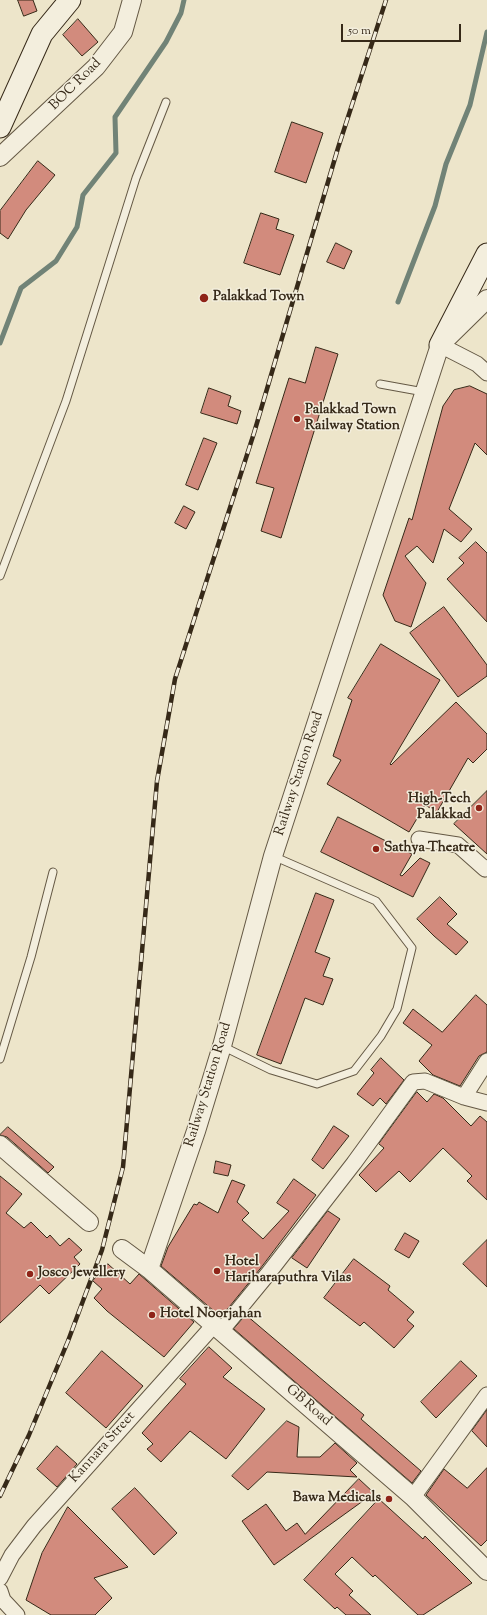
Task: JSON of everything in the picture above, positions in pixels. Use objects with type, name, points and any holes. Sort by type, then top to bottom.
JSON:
[{"type":"main road","points":[[0,127],[42,34],[68,3]]},
{"type":"main road","points":[[440,345],[487,254]]},
{"type":"street","name":"BOC Road","points":[[0,157],[96,67],[123,32],[132,0]]},
{"type":"street","name":"Railway Station Road","points":[[148,1269],[196,1131],[222,1046],[273,856],[440,345],[487,299]]},
{"type":"street","points":[[440,345],[477,364],[487,373]]},
{"type":"street","points":[[419,839],[458,845],[485,869],[487,868]]},
{"type":"street","points":[[464,1097],[487,1061]]},
{"type":"street","name":"Kannara Street","points":[[0,1578],[12,1555],[34,1526],[277,1262],[354,1163],[413,1082],[425,1081],[464,1097],[487,1103]]},
{"type":"street","points":[[0,1145],[89,1222]]},
{"type":"street","name":"GB Road","points":[[122,1249],[148,1269],[413,1496],[487,1570]]},
{"type":"street","points":[[413,1496],[487,1395]]},
{"type":"street","points":[[0,1591],[3,1600],[17,1615]]},
{"type":"lane","points":[[0,576],[66,401],[136,178],[166,102]]},
{"type":"lane","points":[[380,384],[424,392]]},
{"type":"lane","points":[[222,1046],[271,1070],[317,1084],[354,1071],[381,1036],[397,1009],[412,948],[376,901],[273,856]]},
{"type":"lane","points":[[0,1059],[31,956],[53,872]]},
{"type":"building","points":[[18,0],[33,0],[37,11],[24,16]]},
{"type":"building","points":[[78,19],[98,42],[82,56],[63,35]]},
{"type":"building","points":[[292,122],[323,133],[306,183],[275,172]]},
{"type":"building","points":[[38,161],[55,175],[26,210],[8,239],[0,233],[0,211]]},
{"type":"building","points":[[261,213],[279,219],[276,229],[294,235],[280,275],[244,263]]},
{"type":"building","points":[[336,243],[352,251],[344,269],[327,262]]},
{"type":"building","name":"Palakkad Town Railway Station","points":[[316,347],[338,354],[281,538],[261,531],[274,488],[256,483],[289,378],[305,383]]},
{"type":"building","points":[[470,386],[487,394],[487,455],[475,443],[449,509],[472,529],[461,542],[444,529],[433,563],[417,546],[405,556],[426,583],[411,627],[395,621],[383,595],[409,518],[412,520],[443,406],[454,390]]},
{"type":"building","points":[[209,388],[231,396],[228,406],[241,411],[237,424],[201,413]]},
{"type":"building","points":[[204,438],[217,443],[198,490],[186,485]]},
{"type":"building","points":[[184,506],[195,512],[186,529],[175,523]]},
{"type":"building","points":[[476,542],[487,553],[487,622],[447,579],[464,563],[459,558]]},
{"type":"building","points":[[444,607],[487,665],[487,676],[458,697],[410,633]]},
{"type":"building","points":[[381,644],[440,680],[390,764],[391,765],[456,702],[487,734],[487,749],[473,763],[468,758],[437,812],[425,805],[409,832],[327,784],[341,760],[333,756],[352,700],[348,698]]},
{"type":"building","name":"High-Tech Palakkad","points":[[487,791],[487,854],[454,824]]},
{"type":"building","points":[[338,817],[412,854],[400,875],[402,876],[420,858],[430,863],[413,897],[321,852]]},
{"type":"building","points":[[316,893],[334,900],[315,952],[330,958],[323,976],[333,979],[323,1005],[305,998],[281,1064],[257,1055]]},
{"type":"building","points":[[440,897],[457,914],[447,924],[468,942],[456,955],[417,919]]},
{"type":"building","points":[[476,995],[487,1005],[487,1052],[479,1056],[460,1086],[433,1075],[419,1061],[432,1045],[403,1023],[413,1009],[442,1032]]},
{"type":"building","points":[[381,1058],[404,1080],[386,1104],[380,1098],[373,1106],[357,1094],[374,1073],[371,1070]]},
{"type":"building","points":[[417,1092],[427,1102],[434,1094],[443,1098],[471,1126],[480,1116],[487,1122],[487,1200],[467,1181],[472,1176],[443,1148],[410,1182],[399,1171],[376,1192],[359,1175],[384,1148],[379,1144]]},
{"type":"building","points":[[334,1126],[349,1136],[323,1169],[312,1160]]},
{"type":"building","points":[[8,1127],[54,1167],[48,1173],[7,1137],[0,1135]]},
{"type":"building","points":[[216,1161],[231,1165],[228,1176],[214,1173]]},
{"type":"building","points":[[0,1176],[22,1194],[6,1213],[24,1228],[31,1222],[47,1238],[50,1235],[60,1246],[69,1238],[82,1250],[74,1257],[80,1264],[49,1294],[40,1285],[0,1323]]},
{"type":"building","points":[[294,1179],[316,1195],[260,1269],[221,1317],[161,1266],[168,1247],[194,1204],[197,1205],[199,1202],[218,1213],[232,1180],[245,1185],[237,1202],[249,1213],[242,1220],[263,1239],[289,1211],[277,1203]]},
{"type":"building","points":[[328,1211],[340,1219],[307,1268],[292,1258]]},
{"type":"building","points":[[405,1233],[419,1241],[409,1258],[395,1250]]},
{"type":"building","points":[[487,1240],[487,1287],[463,1264]]},
{"type":"building","points":[[354,1259],[390,1286],[388,1290],[414,1312],[407,1320],[414,1326],[394,1348],[364,1322],[360,1326],[324,1298]]},
{"type":"building","name":"Hotel Noorjahan","points":[[108,1264],[130,1284],[139,1274],[194,1322],[164,1357],[107,1311],[94,1298],[102,1289],[93,1281]]},
{"type":"building","points":[[246,1315],[364,1415],[361,1419],[421,1471],[412,1483],[234,1329]]},
{"type":"building","points":[[209,1347],[232,1368],[223,1377],[265,1409],[226,1459],[190,1431],[161,1462],[147,1449],[153,1444],[142,1433],[186,1384],[180,1379]]},
{"type":"building","points":[[102,1351],[143,1386],[106,1428],[66,1393]]},
{"type":"building","points":[[461,1361],[477,1376],[436,1418],[421,1402]]},
{"type":"building","points":[[487,1410],[487,1447],[472,1431]]},
{"type":"building","points":[[287,1421],[299,1427],[297,1457],[320,1457],[335,1443],[357,1463],[350,1470],[357,1477],[267,1472],[248,1490],[232,1476]]},
{"type":"building","points":[[57,1446],[77,1464],[57,1487],[37,1469]]},
{"type":"building","points":[[487,1468],[487,1540],[481,1546],[426,1495],[444,1469],[467,1488]]},
{"type":"building","points":[[359,1479],[374,1493],[274,1565],[242,1521],[266,1504],[286,1531],[297,1523],[305,1534]]},
{"type":"building","points":[[135,1488],[177,1533],[154,1555],[112,1509]]},
{"type":"building","points":[[379,1499],[423,1539],[425,1536],[472,1583],[423,1615],[418,1615],[375,1575],[373,1577],[352,1557],[335,1574],[353,1591],[349,1595],[371,1615],[346,1615],[337,1607],[335,1609],[304,1580]]},
{"type":"building","points":[[68,1507],[128,1567],[94,1578],[112,1598],[95,1615],[51,1615],[26,1600],[42,1553]]},
{"type":"waterway","points":[[0,343],[21,288],[56,261],[77,227],[83,195],[116,153],[115,117],[166,42],[181,13],[184,0]]},
{"type":"waterway","points":[[398,302],[435,206],[446,164],[470,105],[487,32]]},
{"type":"railway","points":[[0,1496],[29,1435],[68,1341],[102,1250],[123,1167],[157,781],[175,679],[254,433],[338,148],[386,0]]},
{"type":"place","name":"Palakkad Town","points":[[204,298]]},
{"type":"place","name":"Palakkad Town Railway Station","points":[[297,419]]},
{"type":"place","name":"High-Tech Palakkad","points":[[479,808]]},
{"type":"place","name":"Sathya Theatre","points":[[376,849]]},
{"type":"place","name":"Hotel Hariharaputhra Vilas","points":[[217,1271]]},
{"type":"place","name":"Josco Jewellery","points":[[30,1274]]},
{"type":"place","name":"Hotel Noorjahan","points":[[152,1315]]},
{"type":"place","name":"Bawa Medicals","points":[[389,1499]]}]
